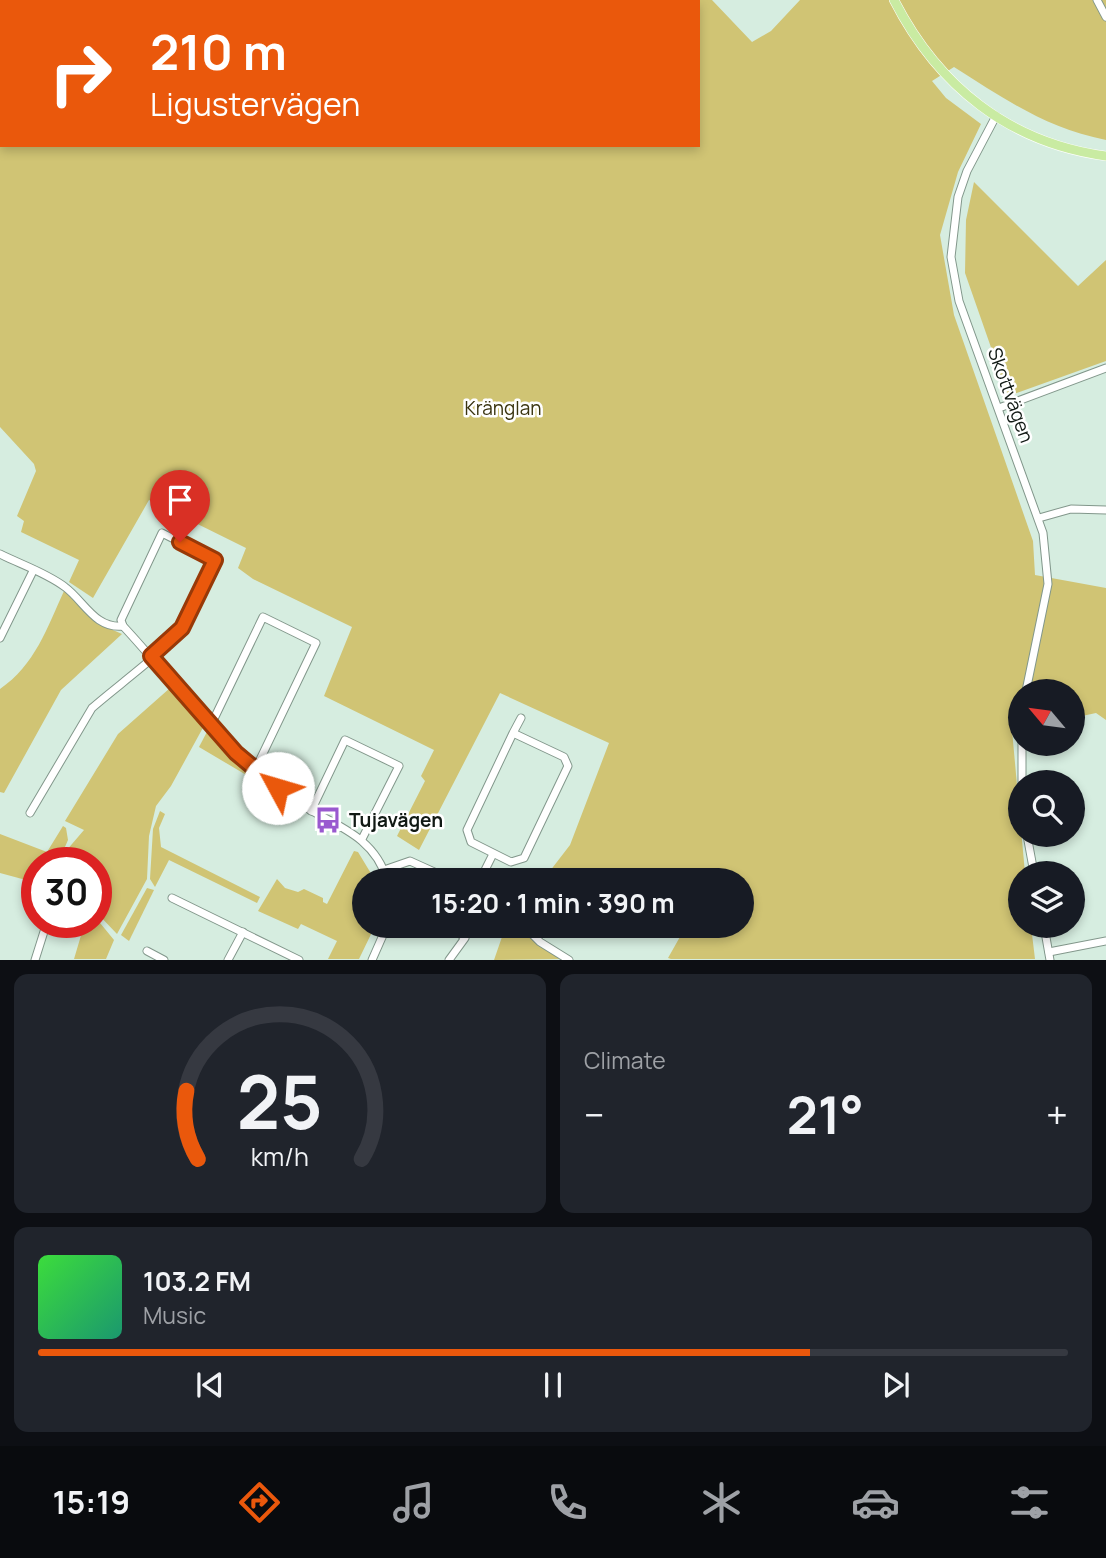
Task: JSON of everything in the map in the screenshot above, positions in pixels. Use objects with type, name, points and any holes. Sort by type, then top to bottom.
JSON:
[{"type":"main road","points":[[894,0],[937,67],[956,88],[996,116],[1035,137],[1067,149],[1103,153]]},
{"type":"street","points":[[1097,0],[1106,17]]},
{"type":"street","name":"Skottvägen","points":[[996,116],[967,171],[958,197],[951,257],[960,301],[1039,518],[1046,552],[1048,584],[1028,679]]},
{"type":"street","points":[[999,408],[1106,368]]},
{"type":"street","points":[[1039,518],[1071,509],[1106,510]]},
{"type":"street","points":[[30,813],[92,708],[151,656],[182,628],[215,560],[162,533],[121,620],[123,626],[151,656],[211,725],[255,770],[311,811],[362,839],[383,868]]},
{"type":"street","points":[[0,554],[65,587],[97,619],[116,627],[123,626]]},
{"type":"street","points":[[0,638],[33,571]]},
{"type":"street","points":[[211,725],[263,617],[316,643],[255,770]]},
{"type":"street","points":[[513,733],[564,757],[568,766],[524,858],[512,862],[471,842],[467,830],[513,733],[521,718]]},
{"type":"street","points":[[311,811],[345,740],[399,766],[362,839]]},
{"type":"street","points":[[486,868],[493,854]]},
{"type":"street","points":[[390,868],[410,861],[425,868]]},
{"type":"street","points":[[172,898],[299,960]]},
{"type":"street","points":[[228,960],[243,932]]},
{"type":"street","points":[[36,960],[42,938]]},
{"type":"street","points":[[372,960],[382,938]]},
{"type":"street","points":[[449,960],[465,938]]},
{"type":"street","points":[[536,938],[569,960]]},
{"type":"street","points":[[1046,938],[1049,956],[1106,941]]},
{"type":"street","points":[[147,951],[164,960]]},
{"type":"green space","name":"Kränglan","points":[[700,0],[712,0],[752,42],[771,31],[800,0],[1106,0],[1106,140],[1084,135],[1045,120],[1008,101],[954,67],[932,81],[946,98],[981,124],[958,172],[940,235],[954,315],[1033,541],[1035,575],[1106,588],[1106,720],[1096,713],[1085,715],[1085,679],[1008,679],[1008,756],[1014,756],[1016,770],[1008,770],[1008,847],[1023,847],[1024,861],[1008,861],[1008,938],[1032,938],[1035,959],[668,958],[679,938],[754,938],[754,868],[552,868],[570,845],[609,743],[500,693],[419,850],[397,836],[425,781],[421,776],[434,750],[324,696],[352,627],[253,579],[238,568],[246,548],[149,500],[93,598],[69,582],[79,560],[21,532],[24,521],[17,516],[36,471],[34,464],[0,427],[0,147],[700,147]]},
{"type":"green space","points":[[974,182],[1078,286],[1106,260],[1106,361],[1008,396],[965,273],[966,220]]},
{"type":"green space","points":[[64,591],[97,623],[122,634],[61,690],[4,793],[0,792],[0,689],[31,657],[46,632]]},
{"type":"green space","points":[[170,688],[205,724],[171,786],[156,806],[149,836],[147,879],[117,934],[112,929],[112,847],[69,847],[84,830],[65,821],[118,734]]},
{"type":"green space","points":[[209,728],[251,772],[248,776],[199,747]]},
{"type":"green space","points":[[160,811],[165,814],[159,828],[161,847],[260,897],[257,903],[169,860],[155,887],[150,879],[153,829]]},
{"type":"green space","points":[[63,826],[66,828],[68,840],[65,847],[50,847]]},
{"type":"green space","points":[[0,834],[34,847],[21,847],[21,879],[0,873]]},
{"type":"green space","points":[[354,851],[358,852],[368,868],[352,868],[352,938],[369,938],[359,959],[328,959],[337,941],[301,924],[298,929],[258,911],[277,879],[285,888],[298,892],[304,889],[323,898],[323,902],[327,904]]},
{"type":"green space","points":[[147,888],[154,890],[129,941],[121,935]]},
{"type":"green space","points":[[80,938],[112,938],[114,940],[106,959],[74,959]]},
{"type":"green space","points":[[502,938],[534,938],[561,959],[494,960]]},
{"type":"place","name":"Tujavägen","points":[[328,820]]},
{"type":"route","points":[[180,542],[215,560],[182,628],[151,656],[236,753],[278,788]]}]
